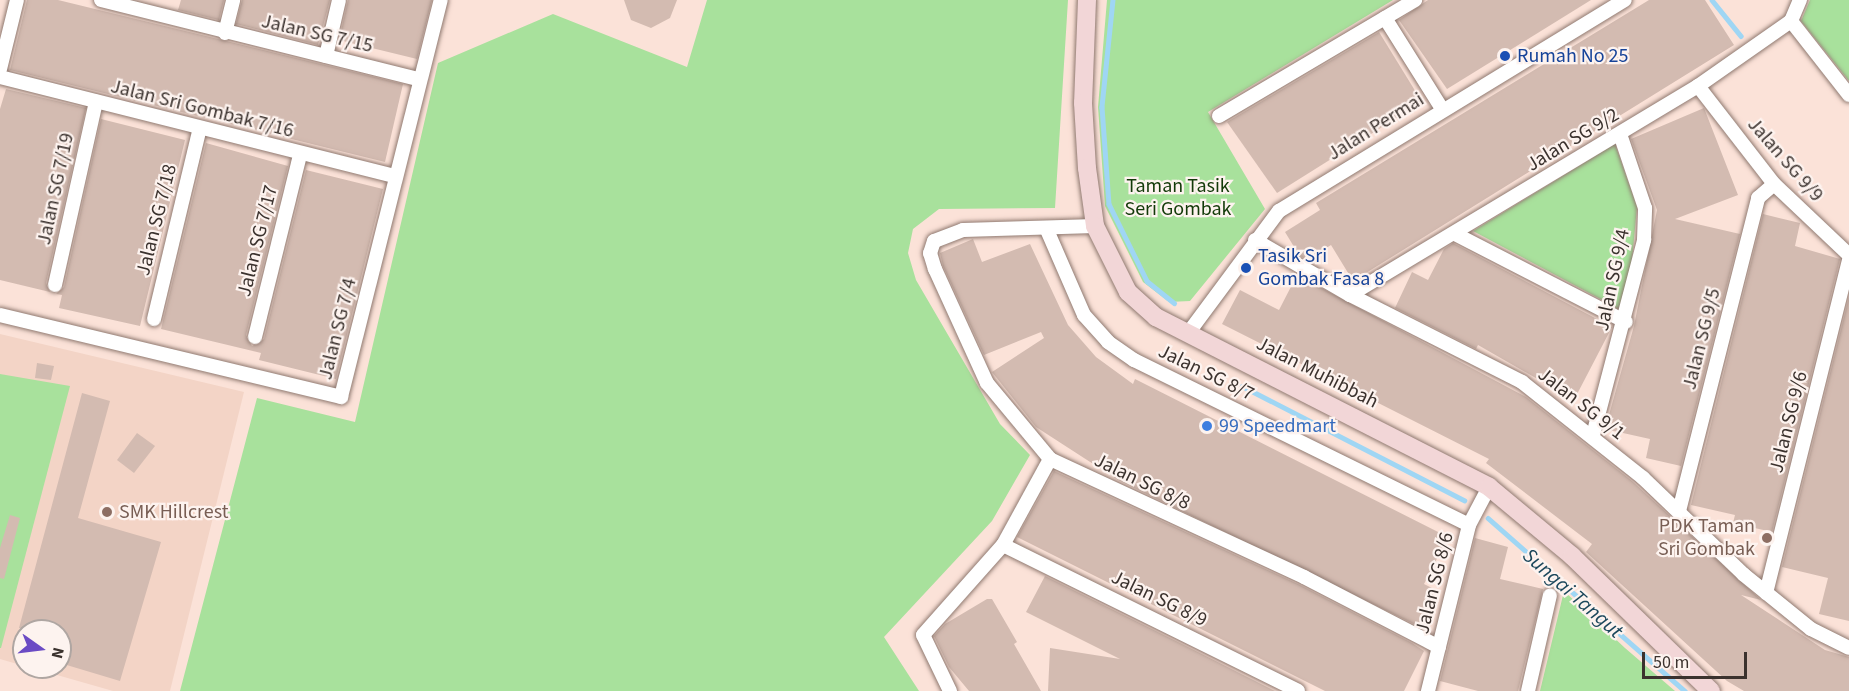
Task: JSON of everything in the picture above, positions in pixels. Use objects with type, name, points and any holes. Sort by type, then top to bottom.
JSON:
[{"type":"street","points":[[0,69],[17,0]]},
{"type":"street","name":"Jalan SG 7/15","points":[[101,0],[122,2],[225,33],[419,79]]},
{"type":"street","points":[[225,33],[233,0]]},
{"type":"street","points":[[326,56],[339,0]]},
{"type":"street","name":"Jalan SG 7/4","points":[[0,315],[341,397],[419,79],[441,0]]},
{"type":"street","name":"Jalan Muhibbah","points":[[1087,0],[1083,103],[1095,226],[1128,292],[1156,317],[1489,487],[1572,556],[1711,691]]},
{"type":"street","points":[[1219,116],[1415,0]]},
{"type":"street","name":"Jalan Permai","points":[[1189,332],[1255,240],[1296,198],[1625,0]]},
{"type":"street","points":[[1800,0],[1791,21],[1849,95]]},
{"type":"street","points":[[1385,18],[1443,108]]},
{"type":"street","name":"Jalan SG 9/2","points":[[1350,295],[1698,86],[1791,21]]},
{"type":"street","name":"Jalan Sri Gombak 7/16","points":[[0,77],[199,131],[395,176]]},
{"type":"street","name":"Jalan SG 9/9","points":[[1698,86],[1774,184],[1849,255]]},
{"type":"street","name":"Jalan SG 7/19","points":[[55,285],[96,102]]},
{"type":"street","name":"Jalan SG 7/18","points":[[154,318],[199,131]]},
{"type":"street","name":"Jalan SG 9/4","points":[[1593,435],[1626,322],[1644,240],[1646,208],[1620,134]]},
{"type":"street","name":"Jalan SG 7/17","points":[[255,337],[300,155]]},
{"type":"street","name":"Jalan SG 9/5","points":[[1679,512],[1758,198],[1774,184]]},
{"type":"street","points":[[1047,230],[1095,226]]},
{"type":"street","name":"Jalan SG 8/8","points":[[1047,230],[963,230],[943,234],[932,247],[935,269],[980,372],[1050,459],[1304,577],[1439,647]]},
{"type":"street","name":"Jalan SG 8/7","points":[[1047,230],[1084,315],[1108,342],[1138,362],[1469,525]]},
{"type":"street","points":[[1455,234],[1626,322]]},
{"type":"street","name":"Jalan SG 9/1","points":[[1255,240],[1350,295],[1521,382],[1593,435],[1766,593],[1811,629],[1849,648]]},
{"type":"street","name":"Jalan SG 9/6","points":[[1766,593],[1849,260]]},
{"type":"street","points":[[950,691],[923,635],[1003,545],[1050,459]]},
{"type":"street","name":"Jalan SG 8/6","points":[[1428,691],[1469,525],[1489,487]]},
{"type":"street","name":"Jalan SG 8/9","points":[[1003,545],[1298,691]]},
{"type":"street","points":[[1528,691],[1550,596]]},
{"type":"shaded area","name":"SMK Hillcrest","points":[[0,334],[244,392],[170,691],[113,691],[71,679],[72,619],[12,619],[12,662],[0,659]]},
{"type":"green space","points":[[707,0],[1068,0],[1055,208],[939,209],[913,229],[908,253],[916,280],[1000,424],[1030,455],[992,521],[884,637],[919,691],[180,691],[257,398],[355,422],[438,63],[553,14],[687,67]]},
{"type":"green space","name":"Taman Tasik Seri Gombak","points":[[1107,0],[1393,0],[1208,112],[1265,209],[1190,301],[1169,302],[1143,282],[1105,206],[1098,107]]},
{"type":"green space","points":[[1810,0],[1849,0],[1849,81],[1801,21]]},
{"type":"green space","points":[[1615,144],[1637,207],[1632,260],[1619,309],[1473,231]]},
{"type":"green space","points":[[0,374],[70,386],[1,648],[0,648]]},
{"type":"green space","points":[[1564,591],[1625,648],[1675,691],[1540,691]]},
{"type":"building","points":[[27,0],[58,0],[403,84],[385,162],[10,70]]},
{"type":"building","points":[[181,0],[224,0],[219,20],[178,10]]},
{"type":"building","points":[[242,0],[330,0],[318,45],[236,24]]},
{"type":"building","points":[[348,0],[432,0],[417,59],[339,40]]},
{"type":"building","points":[[624,0],[677,0],[670,18],[651,28],[631,20]]},
{"type":"building","points":[[1428,0],[1591,0],[1447,89],[1399,20]]},
{"type":"building","points":[[1649,0],[1705,0],[1734,45],[1353,281],[1331,245],[1307,260],[1299,255],[1285,232],[1320,210],[1316,203]]},
{"type":"building","points":[[1379,32],[1422,102],[1277,193],[1227,122]]},
{"type":"building","points":[[6,89],[86,108],[46,283],[50,292],[0,280],[0,109]]},
{"type":"building","points":[[1704,108],[1738,195],[1675,219],[1740,234],[1681,466],[1646,458],[1650,439],[1605,429],[1634,326],[1657,210],[1631,139]]},
{"type":"building","points":[[101,119],[185,140],[140,326],[59,308],[62,295],[56,294],[64,287]]},
{"type":"building","points":[[206,143],[288,166],[246,335],[252,346],[264,339],[306,170],[383,189],[336,379],[259,360],[261,353],[161,329]]},
{"type":"building","points":[[1763,214],[1800,223],[1795,246],[1840,259],[1772,532],[1733,523],[1735,515],[1691,505]]},
{"type":"building","points":[[973,239],[982,262],[1030,244],[1068,325],[1096,357],[1133,384],[1135,379],[1448,537],[1424,584],[1438,591],[1420,627],[1118,480],[1036,427],[992,372],[1044,338],[1041,332],[984,355],[943,266],[940,253]]},
{"type":"building","points":[[1453,243],[1612,327],[1574,400],[1478,345],[1476,349],[1395,308],[1412,272],[1428,280],[1444,249]]},
{"type":"building","points":[[1297,275],[1526,397],[1632,481],[1761,600],[1741,595],[1825,650],[1849,657],[1849,691],[1744,691],[1727,681],[1586,552],[1592,544],[1486,463],[1489,459],[1222,324],[1240,290],[1279,310]]},
{"type":"building","points":[[1849,297],[1849,621],[1819,614],[1828,578],[1782,567]]},
{"type":"building","points":[[37,363],[54,366],[51,380],[35,378]]},
{"type":"building","points":[[82,393],[110,401],[78,518],[161,542],[120,681],[72,667],[72,619],[21,619]]},
{"type":"building","points":[[137,433],[155,446],[134,473],[117,460]]},
{"type":"building","points":[[1054,471],[1300,585],[1412,643],[1424,651],[1404,691],[1325,691],[1017,537]]},
{"type":"building","points":[[10,515],[20,518],[4,579],[0,578],[0,548]]},
{"type":"building","points":[[1475,538],[1508,547],[1500,579],[1543,589],[1518,691],[1478,691],[1440,681]]},
{"type":"building","points":[[1045,576],[1275,691],[1048,691],[1050,648],[1120,659],[1026,612]]},
{"type":"building","points":[[987,599],[992,599],[1017,642],[1014,644],[1041,691],[969,691],[949,667],[934,636],[945,624]]},
{"type":"waterway","name":"Sungai Tangut","points":[[1113,0],[1102,107],[1109,204],[1147,281],[1174,303]]},
{"type":"waterway","points":[[1712,0],[1741,36]]},
{"type":"waterway","name":"Sungai Tangut","points":[[1242,386],[1464,500]]},
{"type":"waterway","name":"Sungai Tangut","points":[[1488,518],[1685,691]]},
{"type":"place","name":"Rumah No 25","points":[[1505,56]]},
{"type":"place","name":"Tasik Sri Gombak Fasa 8","points":[[1246,268]]},
{"type":"place","name":"99 Speedmart","points":[[1207,426]]},
{"type":"place","name":"SMK Hillcrest","points":[[107,512]]},
{"type":"place","name":"PDK Taman Sri Gombak","points":[[1767,538]]}]
